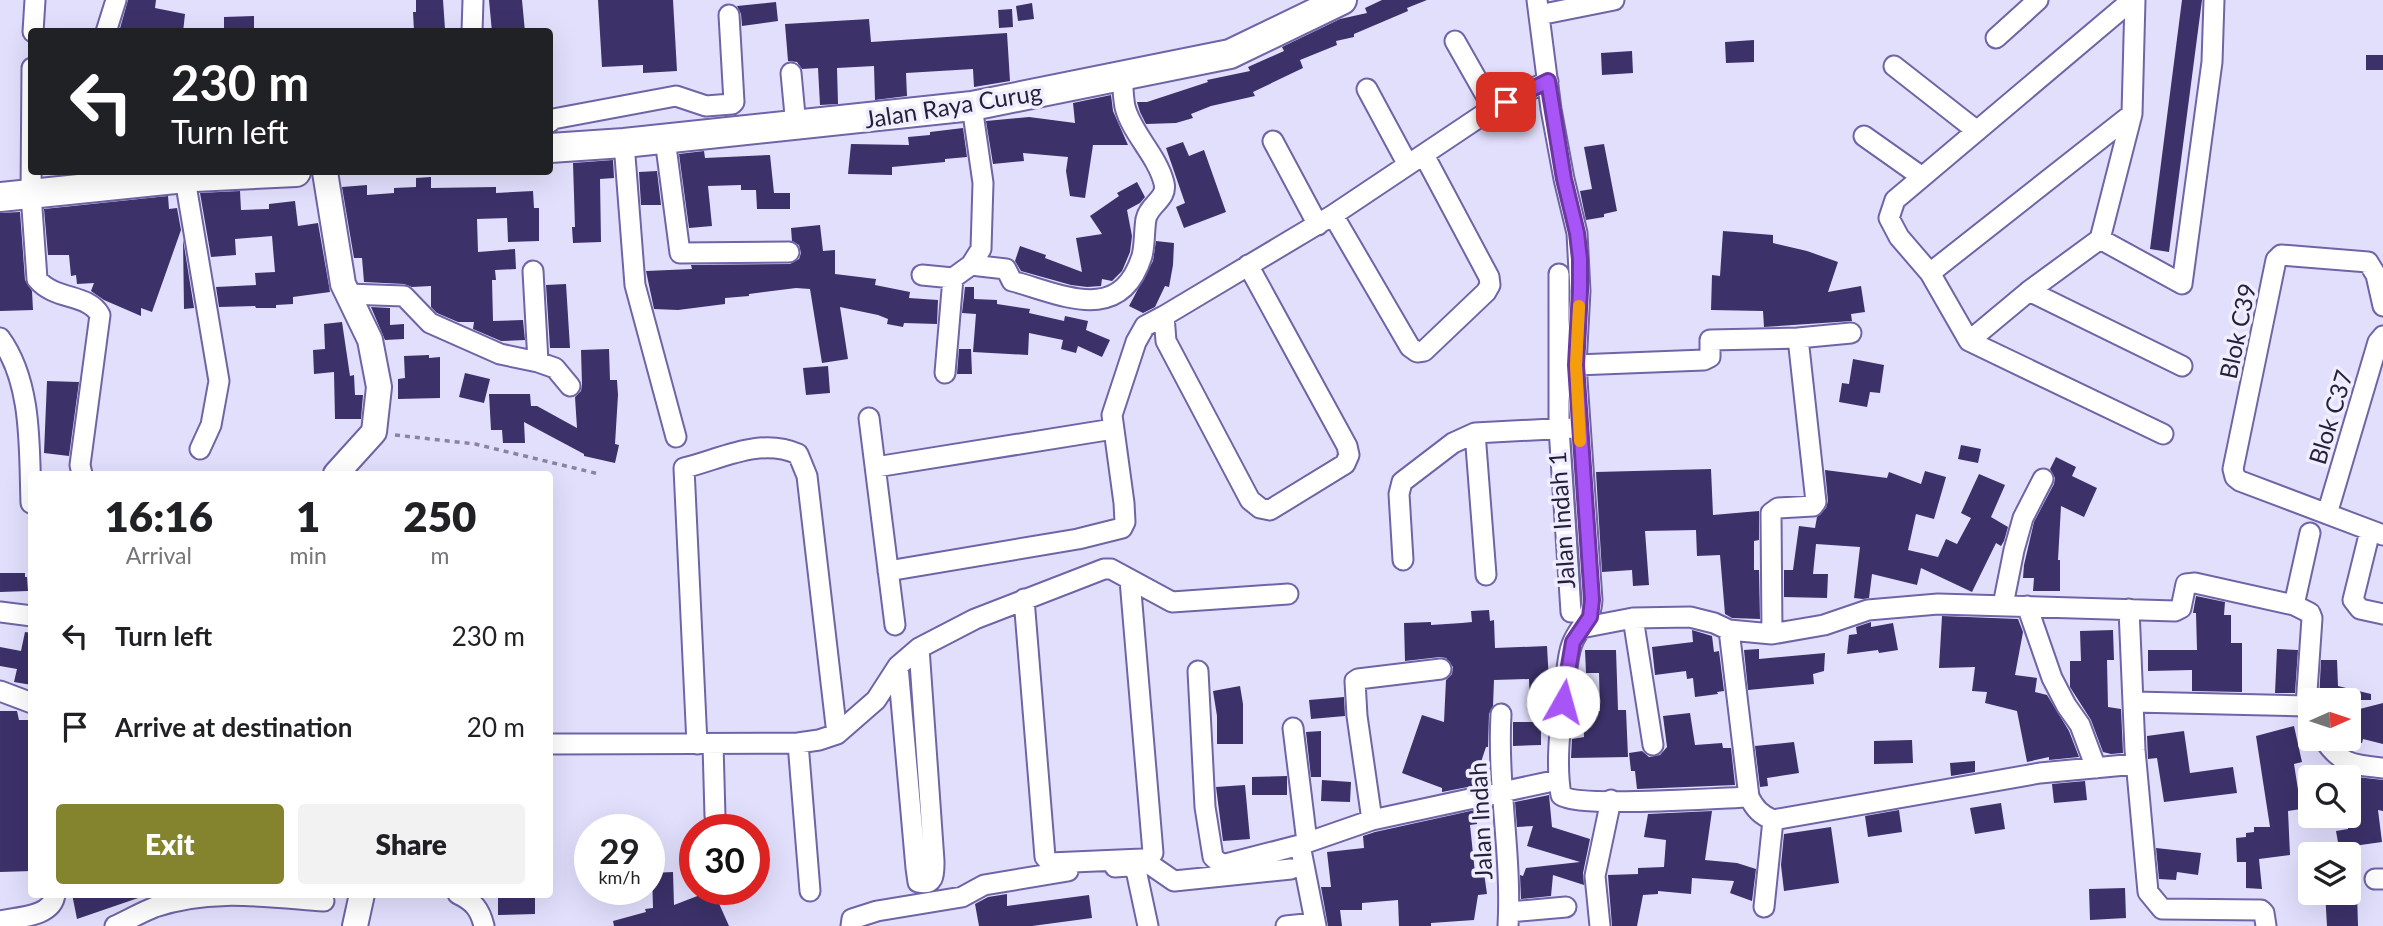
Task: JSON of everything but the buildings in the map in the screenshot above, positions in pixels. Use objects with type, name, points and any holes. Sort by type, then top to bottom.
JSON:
[{"type":"main road","name":"Jalan Raya Curug","points":[[553,148],[796,126],[972,106],[1230,54],[1306,7],[1342,0]]},
{"type":"main road","points":[[0,197],[248,175]]},
{"type":"street","points":[[33,28],[35,0]]},
{"type":"street","points":[[107,28],[116,0]]},
{"type":"street","points":[[472,28],[473,0]]},
{"type":"street","points":[[1538,7],[1614,0]]},
{"type":"street","points":[[1996,38],[2038,0]]},
{"type":"street","points":[[1969,341],[2029,291],[2100,239],[2132,114],[2134,0]]},
{"type":"street","points":[[2134,0],[1895,200],[1889,218],[1899,237],[1930,273],[1969,341],[2163,434]]},
{"type":"street","points":[[2100,239],[2182,284],[2212,62],[2214,0]]},
{"type":"street","name":"Jalan Indah 1","points":[[1538,7],[1564,179],[1577,233],[1580,259],[1576,365],[1569,428],[1592,600],[1590,617],[1576,620],[1569,655],[1560,725],[1559,780]]},
{"type":"street","points":[[553,119],[676,96],[706,106],[732,104],[729,15]]},
{"type":"street","points":[[1455,41],[1493,108]]},
{"type":"street","points":[[1894,66],[1977,131]]},
{"type":"street","points":[[791,73],[796,126]]},
{"type":"street","points":[[971,265],[1006,269],[1012,281],[1097,301],[1116,295],[1128,282],[1143,254],[1147,215],[1165,190],[1157,165],[1126,109],[1122,75]]},
{"type":"street","points":[[888,571],[1122,528],[1125,522],[1124,503],[1112,415],[1136,342],[1145,326],[1326,220],[1493,108],[1548,81]]},
{"type":"street","points":[[1273,141],[1410,347],[1417,352],[1424,351],[1486,292],[1490,285],[1489,277],[1416,160],[1367,89]]},
{"type":"street","points":[[922,275],[953,278],[971,265],[981,249],[983,183],[972,106]]},
{"type":"street","points":[[1930,273],[2132,114]]},
{"type":"street","points":[[1864,135],[1922,177]]},
{"type":"street","points":[[665,139],[680,253],[789,252]]},
{"type":"street","points":[[624,143],[635,285],[676,437]]},
{"type":"street","points":[[31,175],[37,279],[44,288],[89,303],[100,315],[81,471]]},
{"type":"street","points":[[325,175],[342,284],[370,340],[379,387],[374,432],[339,471]]},
{"type":"street","points":[[185,179],[219,381],[211,425],[200,449]]},
{"type":"street","name":"Blok C39","points":[[2327,514],[2240,481],[2235,477],[2233,469],[2281,257],[2368,262],[2376,275],[2383,306]]},
{"type":"street","points":[[1164,316],[1166,341],[1251,500],[1261,508],[1270,510],[1345,464],[1349,455],[1347,446],[1248,265]]},
{"type":"street","points":[[533,271],[538,362]]},
{"type":"street","points":[[1403,560],[1399,494],[1402,482],[1453,443],[1475,433],[1569,428],[1559,274]]},
{"type":"street","points":[[945,373],[953,278]]},
{"type":"street","points":[[2029,291],[2182,366]]},
{"type":"street","points":[[347,294],[404,296],[430,323],[500,354],[555,368],[570,386]]},
{"type":"street","points":[[1576,365],[1704,360],[1710,356],[1710,340],[1798,338],[1851,333]]},
{"type":"street","name":"Blok C37","points":[[2327,514],[2378,342],[2383,335]]},
{"type":"street","points":[[0,338],[14,361],[26,411],[29,471]]},
{"type":"street","points":[[1772,634],[1771,513],[1778,508],[1813,506],[1816,502],[1798,338]]},
{"type":"street","points":[[1136,342],[1166,341]]},
{"type":"street","points":[[869,418],[895,625]]},
{"type":"street","points":[[876,467],[1113,429]]},
{"type":"street","points":[[1475,433],[1486,575]]},
{"type":"street","points":[[715,814],[705,744],[684,468],[764,446],[785,448],[799,454],[807,476],[837,734]]},
{"type":"street","points":[[2003,605],[2023,518],[2043,479]]},
{"type":"street","points":[[2327,514],[2376,533],[2353,600],[2360,609],[2383,614]]},
{"type":"street","points":[[2294,605],[2310,533]]},
{"type":"street","points":[[553,744],[799,743],[819,740],[837,734],[876,700],[898,666],[919,648],[975,619],[1104,569],[1111,569],[1172,602],[1289,594]]},
{"type":"street","points":[[1130,580],[1153,853]]},
{"type":"street","points":[[1576,620],[1700,618],[1728,630],[1772,634],[1824,625],[1880,609],[1938,604],[2179,610],[2182,608],[2186,584],[2195,583],[2306,609],[2312,615],[2309,688]]},
{"type":"street","points":[[1024,599],[1045,857],[1050,863],[1142,859],[1174,881],[1292,869]]},
{"type":"street","points":[[2027,606],[2052,678],[2080,725],[2096,768]]},
{"type":"street","points":[[2129,610],[2136,764],[2148,892],[2162,909],[2261,910],[2266,926]]},
{"type":"street","points":[[0,612],[28,616]]},
{"type":"street","points":[[1633,618],[1653,745]]},
{"type":"street","points":[[1728,630],[1749,797],[1755,808],[1773,820],[2040,773],[2136,764]]},
{"type":"street","points":[[898,666],[916,868],[918,883],[924,884],[934,878],[934,861],[919,648]]},
{"type":"street","points":[[1372,820],[1357,716],[1355,681],[1441,669]]},
{"type":"street","points":[[1198,671],[1205,807],[1213,857],[1219,864],[1226,866],[1304,844],[1372,820],[1559,780],[1561,794],[1567,799],[1749,797]]},
{"type":"street","points":[[0,691],[28,702]]},
{"type":"street","points":[[2134,702],[2298,711]]},
{"type":"street","name":"Jalan Indah","points":[[1500,714],[1501,793],[1509,919]]},
{"type":"street","points":[[1286,926],[1316,925],[1304,844],[1293,727]]},
{"type":"street","points":[[799,743],[810,891]]},
{"type":"street","points":[[2334,751],[2340,759],[2357,765],[2383,768]]},
{"type":"street","points":[[1600,926],[1595,876],[1611,800]]},
{"type":"street","points":[[1764,907],[1773,820]]},
{"type":"street","points":[[851,926],[850,920],[864,915],[962,897],[984,885],[1066,871],[1128,866],[1134,867],[1140,879],[1148,926]]},
{"type":"street","points":[[0,921],[48,910],[54,904],[55,898]]},
{"type":"street","points":[[115,926],[154,901],[186,898]]},
{"type":"street","points":[[271,898],[324,901]]},
{"type":"street","points":[[355,926],[361,898]]},
{"type":"street","points":[[464,898],[481,913],[484,926]]},
{"type":"street","points":[[1509,919],[1566,907]]},
{"type":"path","points":[[374,432],[475,444],[599,474]]},
{"type":"slow traffic","points":[[1579,306],[1576,365],[1580,441]]},
{"type":"route","points":[[1506,102],[1548,81],[1580,259],[1576,365],[1592,600],[1590,617],[1573,642],[1569,655],[1563,702]]}]
